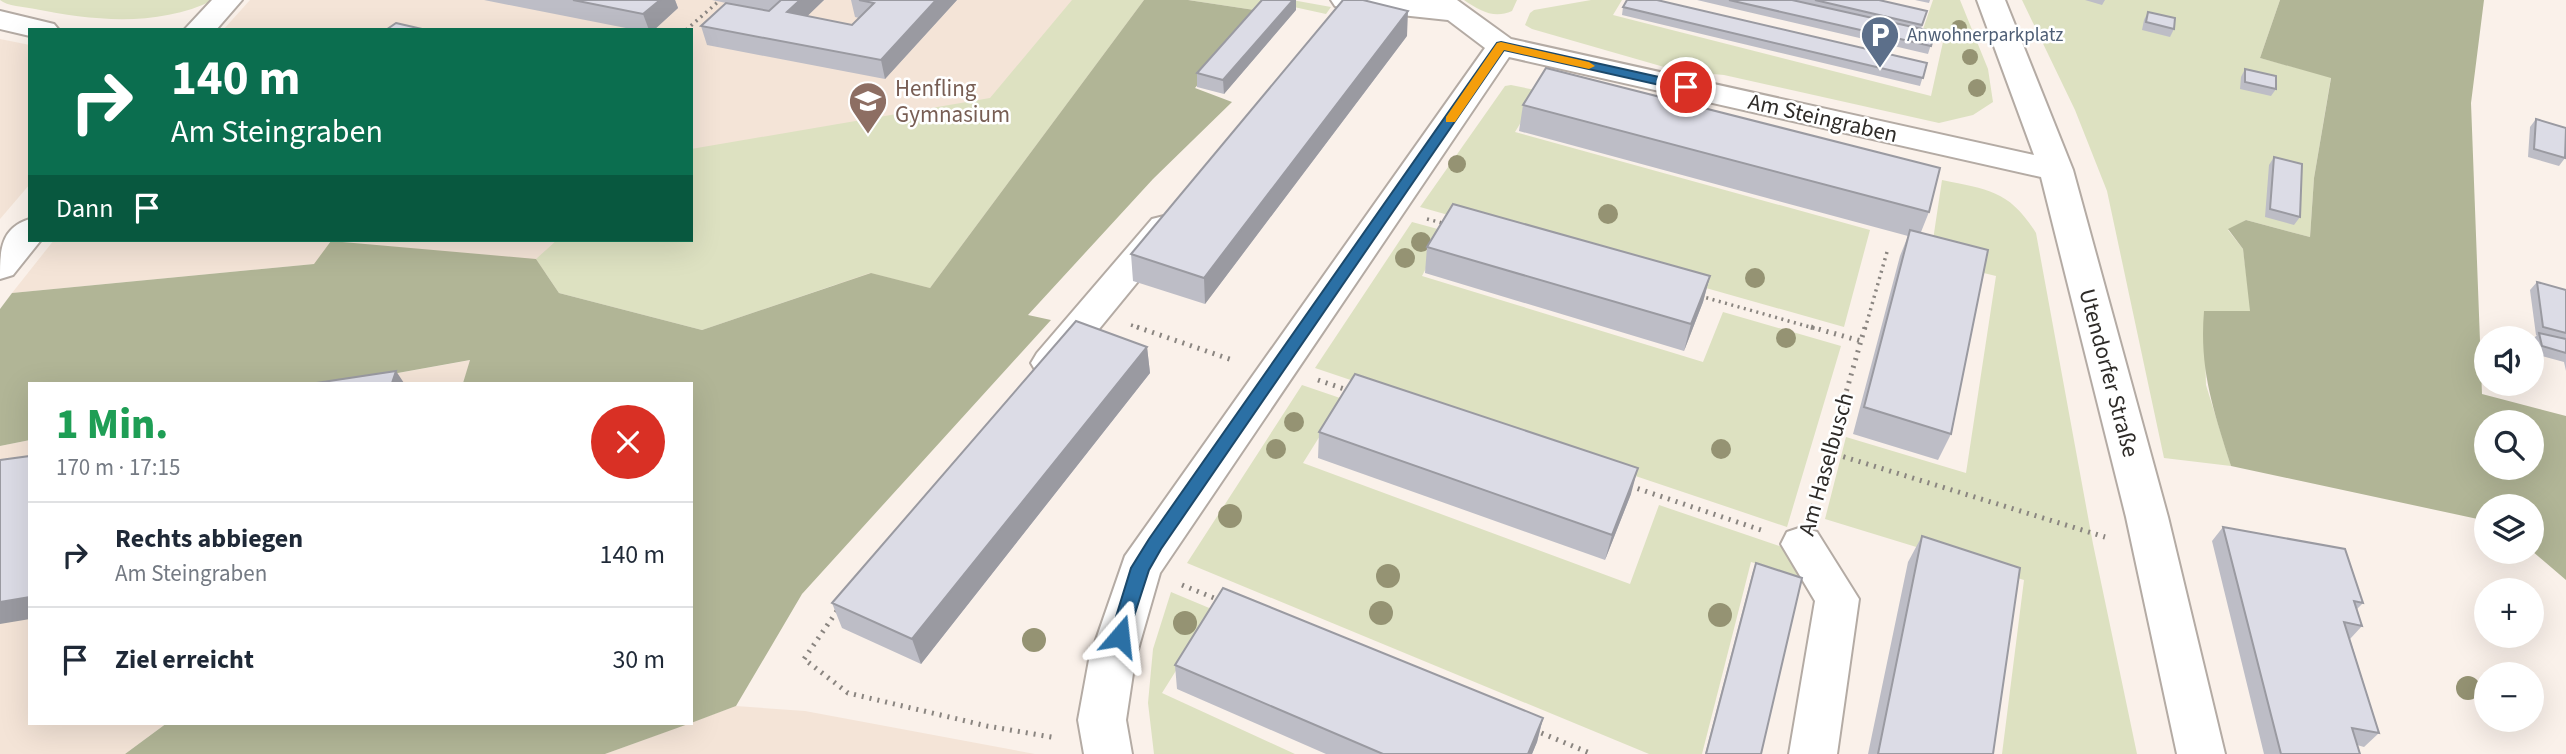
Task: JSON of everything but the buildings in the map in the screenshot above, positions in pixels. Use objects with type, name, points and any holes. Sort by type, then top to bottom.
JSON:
[{"type":"street","points":[[202,28],[228,0]]},
{"type":"street","points":[[1345,0],[1446,6]]},
{"type":"street","name":"Utendorfer Straße","points":[[1991,0],[2056,170],[2155,552],[2201,754]]},
{"type":"street","points":[[1324,33],[1350,1]]},
{"type":"street","name":"Am Steingraben","points":[[1446,6],[1501,46],[2056,170]]},
{"type":"street","points":[[0,20],[35,28]]},
{"type":"street","points":[[1107,750],[1102,720],[1112,660],[1140,568],[1501,46]]},
{"type":"street","points":[[1032,385],[1182,205]]},
{"type":"street","points":[[0,267],[28,232]]},
{"type":"street","name":"Am Haselbusch","points":[[1802,544],[1837,599],[1813,754]]},
{"type":"path","points":[[688,28],[719,1]]},
{"type":"path","points":[[1390,208],[1446,224]]},
{"type":"path","name":"Am Haselbusch","points":[[1802,544],[1887,252]]},
{"type":"path","points":[[1687,292],[1861,341]]},
{"type":"path","points":[[1094,313],[1360,394]]},
{"type":"path","points":[[1828,452],[2155,552]]},
{"type":"path","points":[[1620,482],[1802,544]]},
{"type":"path","points":[[1140,568],[1222,602]]},
{"type":"path","points":[[837,611],[804,659],[848,694],[1107,750]]},
{"type":"path","points":[[1533,730],[1592,754]]},
{"type":"shaded area","name":"Henfling Gymnasium","points":[[250,0],[1144,0],[930,288],[314,264],[12,293],[52,242],[693,242],[693,28],[225,28]]},
{"type":"shaded area","points":[[0,39],[28,45],[28,186],[0,219]]},
{"type":"shaded area","points":[[471,360],[463,382],[348,382]]},
{"type":"shaded area","points":[[28,440],[28,725],[164,725],[125,754],[0,754],[0,446]]},
{"type":"shaded area","points":[[736,706],[805,711],[1035,754],[605,754],[684,725],[693,725],[693,722]]},
{"type":"green space","points":[[0,0],[214,0],[193,9],[148,18],[103,19],[11,5]]},
{"type":"green space","points":[[1072,0],[1144,0],[930,288],[870,273],[702,330],[559,293],[536,259],[555,242],[693,242],[693,149],[990,98]]},
{"type":"green space","points":[[1144,0],[1188,0],[1261,11],[1195,88],[1232,102],[1153,179],[1028,315],[1051,320],[802,594],[736,706],[693,722],[693,382],[463,382],[470,360],[348,382],[28,382],[28,440],[0,446],[0,309],[12,293],[314,264],[330,242],[536,259],[559,293],[702,330],[871,273],[930,288]]},
{"type":"green space","points":[[1188,0],[1292,0],[1331,7],[1326,14],[1271,2],[1261,11]]},
{"type":"green space","points":[[1464,0],[1517,0],[1512,11],[1493,14]]},
{"type":"green space","points":[[1591,0],[1622,0],[1613,15],[1931,96],[1943,42],[1921,35],[1933,0],[1960,0],[1988,69],[1993,102],[1973,115],[1939,123],[1724,75],[1678,71],[1525,25],[1534,10]]},
{"type":"green space","points":[[2022,0],[2280,0],[2260,58],[2331,77],[2314,178],[2310,237],[2246,220],[2228,230],[2243,249],[2251,311],[2204,312],[2206,385],[2231,466],[2164,458],[2107,191],[2075,110]]},
{"type":"green space","points":[[2280,0],[2484,0],[2471,103],[2479,326],[2474,326],[2474,396],[2490,396],[2543,410],[2474,410],[2474,480],[2544,480],[2544,410],[2566,416],[2566,580],[2544,561],[2544,494],[2474,494],[2474,518],[2231,466],[2209,390],[2204,353],[2204,311],[2250,311],[2243,249],[2228,229],[2246,220],[2310,237],[2314,178],[2331,78],[2260,58]]},
{"type":"green space","points":[[1505,86],[1540,91],[1515,132],[1870,230],[1844,327],[1420,207]]},
{"type":"green space","points":[[1942,180],[1973,186],[2007,200],[2017,208],[2036,233],[2093,544],[2137,754],[2002,754],[2024,580],[1825,519],[1846,437],[1966,473],[1996,276],[1930,260]]},
{"type":"green space","points":[[1412,222],[1445,231],[1422,276],[1703,362],[1723,312],[1841,346],[1787,527],[1315,368]]},
{"type":"green space","points":[[1302,385],[1343,399],[1303,463],[1630,584],[1659,505],[1791,550],[1804,578],[1751,562],[1702,754],[1649,754],[1187,563]]},
{"type":"green space","points":[[1171,592],[1214,610],[1162,693],[1295,754],[1154,754],[1148,703],[1153,649]]},
{"type":"green space","points":[[164,725],[685,725],[605,754],[125,754]]},
{"type":"slow traffic","points":[[1451,119],[1501,46],[1589,66]]},
{"type":"place","name":"Anwohnerparkplatz","points":[[1880,69]]},
{"type":"place","name":"Henfling Gymnasium","points":[[868,135]]},
{"type":"route","points":[[1120,636],[1140,568],[1155,544],[1501,46],[1686,87]]}]
